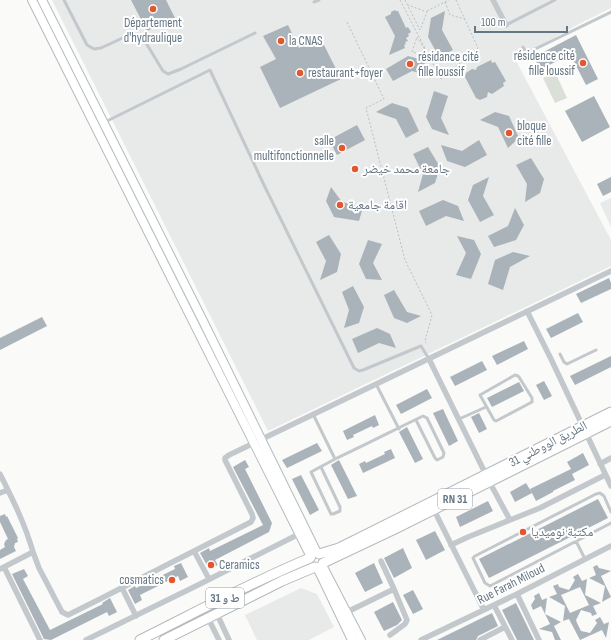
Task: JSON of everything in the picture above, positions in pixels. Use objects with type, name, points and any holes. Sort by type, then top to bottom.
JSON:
[{"type":"main road","points":[[32,0],[314,555]]},
{"type":"main road","points":[[42,0],[204,323],[299,534],[314,555],[323,556],[324,558],[319,566]]},
{"type":"main road","name":"الطريق الووطني 31","points":[[584,430],[611,412]]},
{"type":"main road","name":"RN 31","points":[[164,640],[282,581],[319,566],[434,510],[488,479],[584,430],[611,421]]},
{"type":"main road","points":[[314,555],[339,548],[488,479]]},
{"type":"main road","name":"ط و 31","points":[[140,640],[251,584],[314,555]]},
{"type":"main road","points":[[319,566],[347,612],[361,640]]},
{"type":"main road","points":[[319,566],[352,640]]},
{"type":"street","points":[[493,0],[506,25]]},
{"type":"street","points":[[0,474],[28,533],[39,568],[50,590],[62,612],[64,614],[72,613],[249,523],[252,520],[252,514],[225,460],[228,455],[611,271]]},
{"type":"street","points":[[527,311],[551,358],[611,486]]},
{"type":"street","points":[[429,358],[458,420],[510,520]]},
{"type":"street","points":[[600,464],[611,458]]},
{"type":"street","points":[[451,545],[540,508],[606,475]]},
{"type":"street","points":[[0,493],[8,490]]},
{"type":"street","points":[[434,510],[484,610]]},
{"type":"street","points":[[86,640],[299,534]]},
{"type":"street","name":"Rue Farah Miloud","points":[[421,640],[429,638],[611,546]]},
{"type":"street","points":[[194,551],[209,579]]},
{"type":"street","points":[[33,552],[2,568],[40,640]]},
{"type":"street","points":[[380,560],[407,618],[405,624],[390,635]]},
{"type":"street","points":[[122,588],[136,616]]},
{"type":"street","points":[[347,612],[394,589]]},
{"type":"street","points":[[517,594],[539,640]]},
{"type":"street","points":[[494,605],[512,640]]},
{"type":"street","points":[[217,614],[229,640]]},
{"type":"street","points":[[208,618],[219,640]]},
{"type":"street","points":[[481,640],[505,627]]},
{"type":"lane","points":[[64,0],[87,45],[94,49],[101,48],[129,35],[138,36],[146,43],[163,70],[168,74],[255,33]]},
{"type":"lane","points":[[314,2],[319,0]]},
{"type":"lane","points":[[506,25],[555,0]]},
{"type":"lane","points":[[523,47],[526,52],[529,52],[611,12]]},
{"type":"lane","points":[[103,123],[210,70],[263,183],[354,368],[363,370],[421,346],[429,358]]},
{"type":"lane","points":[[560,354],[564,362],[567,364],[596,350]]},
{"type":"lane","points":[[515,375],[519,377],[533,400],[530,404],[496,421],[492,419],[486,407],[480,395],[515,375]]},
{"type":"lane","points":[[376,384],[398,429]]},
{"type":"lane","points":[[458,420],[486,407]]},
{"type":"lane","points":[[313,414],[335,459]]},
{"type":"lane","points":[[321,467],[340,507],[340,511],[334,514],[331,514],[311,472],[335,459],[423,416],[427,418],[444,453],[443,457],[437,460],[435,458],[416,420]]},
{"type":"lane","points":[[611,512],[604,496],[600,493],[596,494],[473,558],[485,583],[490,586],[611,523]]},
{"type":"lane","points":[[576,541],[585,559]]},
{"type":"path","points":[[400,0],[442,79],[478,48],[456,0]]},
{"type":"path","points":[[405,0],[420,30],[427,12],[449,0]]},
{"type":"path","points":[[445,2],[450,15],[465,20]]},
{"type":"path","points":[[408,5],[427,12]]},
{"type":"path","points":[[347,22],[384,99],[366,108],[405,260],[432,315],[425,341],[426,347]]},
{"type":"path","points":[[417,37],[421,43],[429,56],[412,52],[417,37]]},
{"type":"shaded area","name":"جامعة محمد خيضر","points":[[52,0],[611,0],[611,8],[529,52],[526,51],[514,57],[611,240],[611,266],[268,431]]},
{"type":"shaded area","points":[[555,72],[567,98],[555,103],[543,78]]},
{"type":"shaded area","points":[[611,198],[611,227],[600,203]]},
{"type":"shaded area","points":[[301,588],[317,594],[334,627],[309,640],[257,640],[245,615]]},
{"type":"building","name":"Département d'hydraulique","points":[[131,0],[166,0],[175,18],[147,31]]},
{"type":"building","points":[[395,10],[398,11],[406,28],[408,27],[411,32],[406,38],[408,41],[405,42],[405,48],[389,55],[395,36],[385,17]]},
{"type":"building","name":"résidance cité fille loussif","points":[[445,11],[442,30],[453,50],[439,57],[428,37],[431,18]]},
{"type":"building","name":"restaurant+foyer","points":[[288,25],[299,48],[320,37],[341,79],[280,108],[260,67],[276,59],[263,36]]},
{"type":"building","name":"résidence cité fille loussif","points":[[576,35],[598,79],[586,85],[570,54],[540,70],[534,57]]},
{"type":"building","name":"résidance cité fille loussif","points":[[408,56],[423,60],[431,76],[412,71],[393,81],[386,69]]},
{"type":"building","points":[[491,60],[492,63],[495,62],[506,81],[503,83],[504,86],[492,94],[488,92],[487,97],[480,100],[476,98],[465,77],[466,73],[472,69],[476,70],[477,67]]},
{"type":"building","points":[[434,91],[448,96],[441,118],[449,135],[432,129],[426,117]]},
{"type":"building","points":[[594,96],[610,127],[582,142],[565,111]]},
{"type":"building","points":[[392,103],[408,108],[419,131],[406,138],[396,119],[376,112]]},
{"type":"building","name":"bloque cité fille","points":[[495,112],[509,116],[519,138],[508,148],[498,127],[480,120]]},
{"type":"building","name":"salle multifonctionnelle","points":[[357,125],[365,140],[337,155],[329,140]]},
{"type":"building","points":[[479,140],[487,155],[465,167],[447,161],[441,145],[462,151]]},
{"type":"building","points":[[428,147],[440,167],[435,183],[418,192],[423,174],[413,154]]},
{"type":"building","points":[[531,158],[544,179],[540,193],[525,202],[527,184],[516,165]]},
{"type":"building","points":[[489,177],[483,196],[494,215],[480,222],[468,200],[473,185]]},
{"type":"building","points":[[611,177],[611,192],[603,196],[597,184]]},
{"type":"building","name":"اقامة جامعية","points":[[331,187],[342,202],[363,207],[359,221],[334,217],[326,201]]},
{"type":"building","points":[[443,200],[458,206],[464,221],[446,216],[426,226],[419,211]]},
{"type":"building","points":[[515,208],[524,225],[516,240],[494,247],[488,236],[508,226]]},
{"type":"building","points":[[329,235],[341,254],[337,272],[320,280],[326,261],[316,242]]},
{"type":"building","points":[[457,236],[474,240],[481,254],[471,279],[456,275],[466,253]]},
{"type":"building","points":[[368,240],[382,244],[373,263],[382,280],[366,279],[359,264]]},
{"type":"building","points":[[513,252],[530,256],[510,267],[503,290],[488,284],[495,260]]},
{"type":"building","points":[[609,278],[611,289],[581,303],[576,294]]},
{"type":"building","points":[[353,286],[364,307],[359,323],[344,328],[349,310],[342,292]]},
{"type":"building","points":[[394,290],[407,312],[421,316],[407,323],[394,318],[384,295]]},
{"type":"building","points":[[578,313],[583,322],[551,338],[546,329]]},
{"type":"building","points":[[42,317],[47,326],[0,350],[0,338]]},
{"type":"building","points":[[377,328],[390,334],[396,348],[379,343],[358,353],[352,339]]},
{"type":"building","points":[[524,341],[528,349],[497,365],[492,356]]},
{"type":"building","points":[[611,356],[611,367],[575,385],[570,376]]},
{"type":"building","points":[[482,361],[487,370],[455,386],[450,377]]},
{"type":"building","points":[[544,381],[552,396],[544,400],[536,385]]},
{"type":"building","points":[[519,382],[524,391],[492,407],[487,398]]},
{"type":"building","points":[[427,389],[432,398],[401,414],[396,405]]},
{"type":"building","points":[[443,409],[458,441],[449,446],[433,413]]},
{"type":"building","points":[[479,413],[487,429],[479,433],[471,417]]},
{"type":"building","points":[[375,415],[379,425],[373,428],[372,426],[353,435],[354,437],[347,440],[343,431]]},
{"type":"building","points":[[407,427],[423,459],[415,463],[399,432]]},
{"type":"building","points":[[317,443],[322,451],[287,468],[282,460]]},
{"type":"building","points":[[391,449],[395,458],[363,473],[359,464],[365,461],[366,463],[385,454],[384,452]]},
{"type":"building","points":[[583,453],[589,465],[572,474],[575,480],[536,501],[530,489],[571,469],[567,462]]},
{"type":"building","points":[[245,460],[249,467],[245,469],[272,523],[269,532],[215,560],[218,565],[209,569],[200,553],[209,548],[210,551],[263,525],[233,467]]},
{"type":"building","points":[[339,460],[357,496],[348,499],[331,465]]},
{"type":"building","points":[[301,475],[319,510],[310,515],[292,479]]},
{"type":"building","points":[[526,483],[532,493],[515,502],[510,492]]},
{"type":"building","points":[[598,499],[608,518],[489,578],[479,559]]},
{"type":"building","points":[[488,501],[493,511],[460,527],[456,517]]},
{"type":"building","points":[[5,514],[18,538],[18,542],[15,543],[14,547],[16,551],[0,559],[0,550],[5,547],[4,544],[8,539],[0,522],[0,516]]},
{"type":"building","points":[[435,531],[445,550],[426,560],[416,540]]},
{"type":"building","points":[[403,548],[412,568],[394,578],[384,558]]},
{"type":"building","points":[[181,563],[188,577],[180,581],[178,576],[140,595],[142,600],[135,604],[128,590],[135,586],[136,588],[175,569],[174,566]]},
{"type":"building","points":[[374,563],[383,583],[365,592],[355,573]]},
{"type":"building","points":[[597,565],[599,568],[611,571],[601,576],[611,597],[602,602],[605,586],[589,578],[596,575],[593,567]]},
{"type":"building","points":[[24,569],[28,576],[23,579],[50,630],[103,604],[102,603],[110,598],[117,612],[109,616],[107,612],[51,640],[44,639],[12,574]]},
{"type":"building","points":[[578,574],[582,581],[587,579],[585,595],[601,603],[593,606],[597,614],[592,616],[591,613],[581,610],[576,620],[581,631],[590,633],[597,623],[595,620],[600,617],[604,624],[609,622],[606,638],[602,630],[580,640],[569,619],[563,621],[565,606],[549,597],[557,594],[553,586],[558,584],[559,587],[569,590],[575,580],[573,577]],"holes":[[[580,587],[589,605],[570,613],[561,595]]]},
{"type":"building","points":[[413,590],[423,609],[413,614],[403,595]]},
{"type":"building","points":[[539,593],[542,600],[547,598],[545,614],[541,606],[533,610],[531,605],[535,599],[534,596]]},
{"type":"building","points":[[393,602],[402,620],[397,625],[384,631],[374,612]]},
{"type":"building","points":[[516,603],[534,640],[517,640],[502,610]]},
{"type":"building","points":[[492,613],[498,626],[478,636],[476,640],[437,640]]},
{"type":"building","points":[[545,614],[561,622],[554,626],[561,640],[555,640],[552,632],[539,629],[550,624]]},
{"type":"place","name":"Département d'hydraulique","points":[[153,9]]},
{"type":"place","name":"la CNAS","points":[[281,41]]},
{"type":"place","name":"résidence cité fille loussif","points":[[583,63]]},
{"type":"place","name":"résidance cité fille loussif","points":[[410,64]]},
{"type":"place","name":"restaurant+foyer","points":[[300,73]]},
{"type":"place","name":"bloque cité fille","points":[[509,133]]},
{"type":"place","name":"salle multifonctionnelle","points":[[342,148]]},
{"type":"place","name":"جامعة محمد خيضر","points":[[355,169]]},
{"type":"place","name":"اقامة جامعية","points":[[340,205]]},
{"type":"place","name":"مكتبة نوميديا","points":[[523,532]]},
{"type":"place","name":"Ceramics","points":[[211,565]]},
{"type":"place","name":"cosmatics","points":[[172,580]]}]
